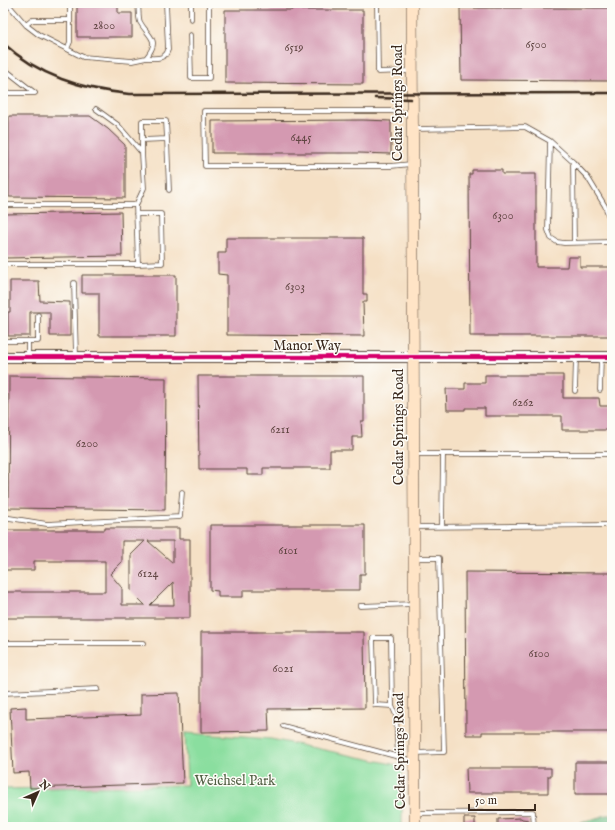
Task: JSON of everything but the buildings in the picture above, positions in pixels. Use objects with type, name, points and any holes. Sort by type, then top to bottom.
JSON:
[{"type":"main road","name":"Cedar Springs Road","points":[[412,3],[415,827]]},
{"type":"street","name":"Manor Way","points":[[3,357],[612,357]]},
{"type":"lane","points":[[7,3],[26,25],[39,35],[83,57],[132,61],[146,58],[163,58],[166,56],[168,50],[166,3]]},
{"type":"lane","points":[[67,49],[70,42],[70,3]]},
{"type":"lane","points":[[138,3],[139,21],[151,36],[153,43],[152,50],[146,58]]},
{"type":"lane","points":[[191,3],[191,18]]},
{"type":"lane","points":[[190,35],[191,78],[209,78],[209,3]]},
{"type":"lane","points":[[377,3],[378,72],[413,72]]},
{"type":"lane","points":[[26,25],[32,20],[70,20]]},
{"type":"lane","points":[[3,68],[35,93],[3,93]]},
{"type":"lane","points":[[96,109],[118,125],[142,153]]},
{"type":"lane","points":[[413,114],[391,111],[204,111],[205,166],[391,166],[413,164]]},
{"type":"lane","points":[[138,264],[136,205],[144,188],[142,121],[166,121],[169,190]]},
{"type":"lane","points":[[413,129],[524,127],[550,141],[588,178],[605,206],[612,225]]},
{"type":"lane","points":[[142,140],[167,139]]},
{"type":"lane","points":[[550,141],[548,230],[551,238],[557,242],[612,242]]},
{"type":"lane","points":[[573,162],[574,243]]},
{"type":"lane","points":[[3,205],[136,205]]},
{"type":"lane","points":[[3,264],[162,263],[161,214],[136,214]]},
{"type":"lane","points":[[74,283],[76,357]]},
{"type":"lane","points":[[3,341],[38,341],[38,315]]},
{"type":"lane","points":[[28,341],[28,358]]},
{"type":"lane","points":[[575,391],[576,357]]},
{"type":"lane","points":[[600,390],[601,357]]},
{"type":"lane","points":[[414,454],[612,454]]},
{"type":"lane","points":[[442,526],[443,454]]},
{"type":"lane","points":[[3,517],[47,524],[180,517],[182,492]]},
{"type":"lane","points":[[414,526],[612,525]]},
{"type":"lane","points":[[283,726],[398,757],[415,757],[444,752],[439,558],[414,558]]},
{"type":"lane","points":[[360,606],[414,604]]},
{"type":"lane","points":[[392,706],[375,705],[373,638],[391,638],[392,706],[396,715],[398,757]]},
{"type":"lane","points":[[3,643],[144,643]]},
{"type":"lane","points":[[3,693],[98,689]]},
{"type":"lane","points":[[415,813],[533,812],[534,827]]},
{"type":"green space","name":"Weichsel Park","points":[[185,733],[271,739],[402,766],[402,827],[3,827],[3,789],[187,785]]},
{"type":"green space","points":[[606,815],[612,815],[612,827],[581,827],[578,824]]},
{"type":"railway","points":[[3,43],[31,64],[62,79],[94,89],[129,94],[612,93]]},
{"type":"railway","points":[[375,98],[411,99]]},
{"type":"cycle path","points":[[3,357],[612,357]]}]
